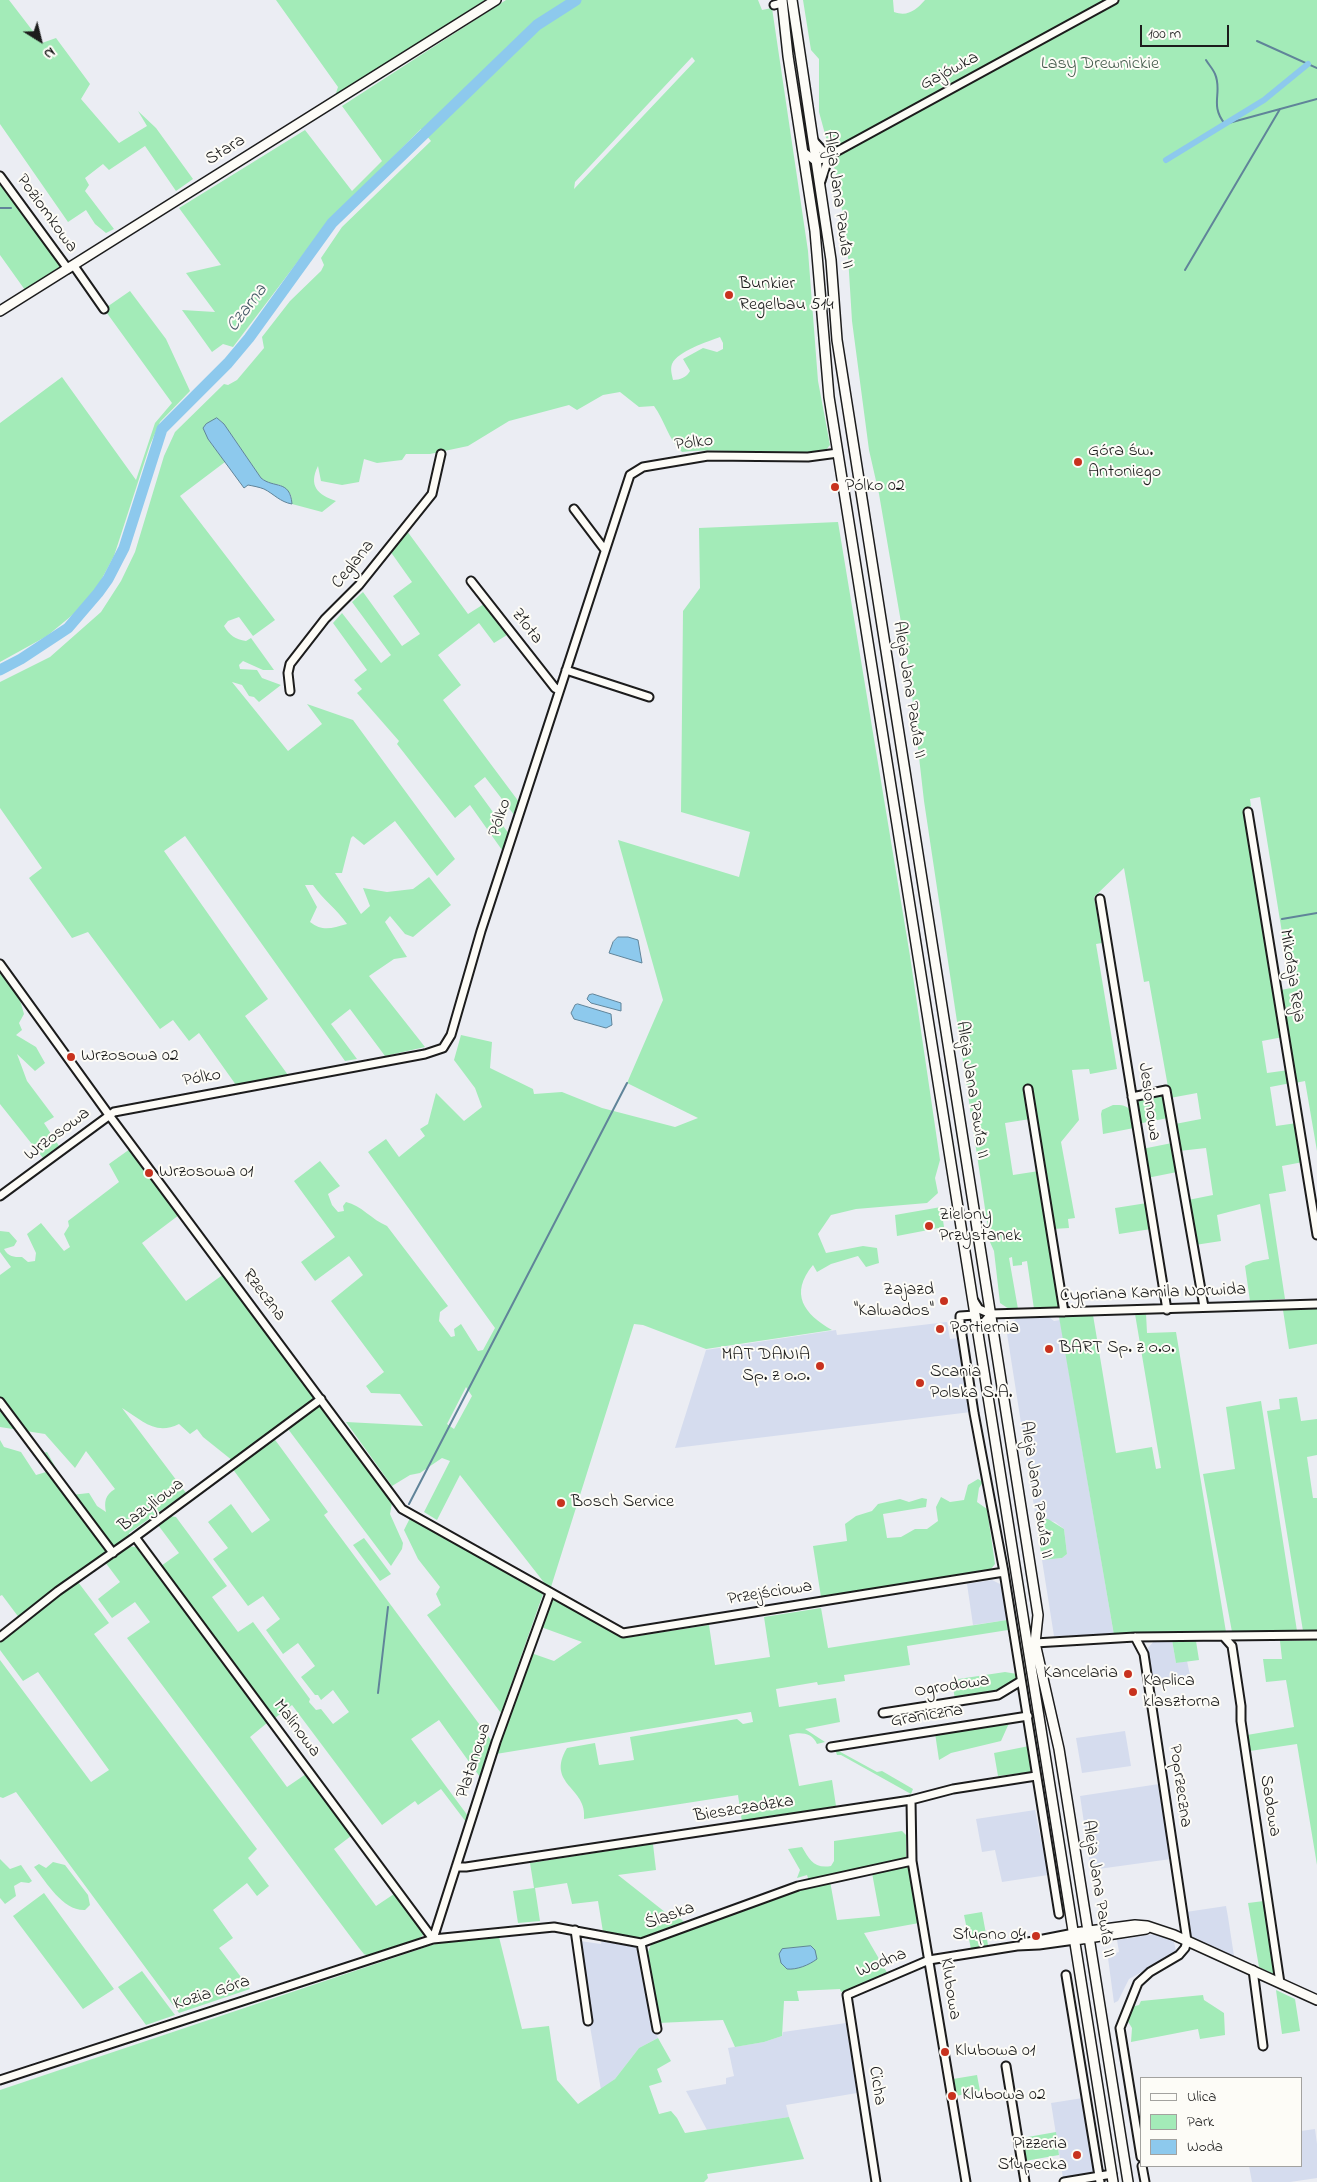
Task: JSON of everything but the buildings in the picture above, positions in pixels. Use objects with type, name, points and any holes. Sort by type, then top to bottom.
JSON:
[{"type":"main road","name":"Stara","points":[[0,311],[496,0]]},
{"type":"main road","name":"Aleja Jana Pawła II","points":[[792,0],[831,260],[837,340],[1038,1615],[1035,1643],[1059,1749],[1128,2182]]},
{"type":"main road","name":"Aleja Jana Pawła II","points":[[779,3],[815,231],[829,397],[1112,2178]]},
{"type":"main road","points":[[1075,1936],[1135,1925],[1153,1928],[1187,1941],[1317,2000]]},
{"type":"street","name":"Gajówka","points":[[815,162],[1114,0]]},
{"type":"street","points":[[812,139],[820,150],[836,151]]},
{"type":"street","points":[[802,150],[807,157],[815,162]]},
{"type":"street","points":[[820,190],[824,167],[829,156]]},
{"type":"street","name":"Poziomkowa","points":[[0,176],[104,308]]},
{"type":"street","name":"Pólko","points":[[109,1115],[126,1109],[425,1054],[443,1048],[451,1035],[481,931],[630,475],[636,469],[708,456],[808,458],[838,453]]},
{"type":"street","name":"Ceglana","points":[[290,691],[288,673],[290,664],[325,619],[359,585],[432,494],[441,454]]},
{"type":"street","points":[[574,509],[605,550]]},
{"type":"street","name":"Złota","points":[[471,581],[555,688],[559,690]]},
{"type":"street","points":[[566,670],[649,697]]},
{"type":"street","name":"Mikołaja Reja","points":[[1248,812],[1261,881],[1317,1234]]},
{"type":"street","name":"Jesionowa","points":[[1100,899],[1167,1310]]},
{"type":"street","name":"Rzeczna","points":[[0,964],[109,1115],[402,1509],[550,1593]]},
{"type":"street","points":[[1028,1089],[1064,1312]]},
{"type":"street","points":[[1132,1097],[1166,1090],[1204,1307]]},
{"type":"street","name":"Wrzosowa","points":[[0,1196],[109,1115]]},
{"type":"street","points":[[973,1301],[979,1310],[991,1314],[978,1329]]},
{"type":"street","name":"Cypriana Kamila Norwida","points":[[991,1314],[1317,1304]]},
{"type":"street","points":[[976,1315],[960,1316],[960,1322],[974,1412],[1004,1572],[1060,1914]]},
{"type":"street","name":"Bazyliowa","points":[[0,1637],[58,1590],[135,1537],[321,1398]]},
{"type":"street","points":[[0,1402],[113,1553]]},
{"type":"street","name":"Malinowa","points":[[135,1537],[433,1939]]},
{"type":"street","name":"Przejściowa","points":[[550,1593],[622,1633],[1004,1572]]},
{"type":"street","name":"Platanowa","points":[[433,1939],[496,1742],[550,1593]]},
{"type":"street","points":[[1035,1643],[1135,1637],[1317,1635]]},
{"type":"street","name":"Poprzeczna","points":[[1135,1637],[1144,1654],[1187,1941]]},
{"type":"street","name":"Sadowa","points":[[1224,1637],[1232,1646],[1241,1720],[1280,1983]]},
{"type":"street","name":"Ogrodowa","points":[[883,1713],[998,1695],[1021,1681]]},
{"type":"street","name":"Graniczna","points":[[832,1747],[1028,1716]]},
{"type":"street","name":"Bieszczadzka","points":[[456,1867],[474,1866],[911,1800],[953,1789],[1036,1776]]},
{"type":"street","name":"Klubowa","points":[[911,1800],[912,1861],[966,2182]]},
{"type":"street","name":"Śląska","points":[[433,1939],[548,1927],[575,1930],[616,1940],[641,1943],[798,1886],[912,1861]]},
{"type":"street","points":[[575,1930],[588,2021]]},
{"type":"street","name":"Wodna","points":[[847,1995],[930,1960],[1017,1946],[1037,1939],[1075,1936]]},
{"type":"street","name":"Kozia Góra","points":[[0,2080],[433,1939]]},
{"type":"street","points":[[1140,2151],[1120,2028],[1138,1983],[1150,1972],[1179,1955],[1185,1948],[1187,1941]]},
{"type":"street","points":[[641,1943],[657,2028]]},
{"type":"street","points":[[1253,1970],[1263,2046]]},
{"type":"street","points":[[1066,1975],[1100,2179]]},
{"type":"street","name":"Cicha","points":[[847,1995],[876,2182]]},
{"type":"street","points":[[1006,2066],[1025,2182]]},
{"type":"street","points":[[1142,2167],[1145,2182]]},
{"type":"street","points":[[1064,2182],[1112,2178]]},
{"type":"shaded area","points":[[1049,1317],[1054,1321],[1060,1320],[1114,1635],[1054,1636],[1042,1560],[1062,1558],[1067,1554],[1064,1529],[1055,1522],[1036,1519],[1006,1327],[1017,1318]]},
{"type":"shaded area","points":[[947,1322],[950,1339],[959,1338],[971,1412],[675,1448],[706,1350],[836,1330],[837,1335]]},
{"type":"shaded area","points":[[992,1580],[1002,1585],[1007,1620],[973,1625],[967,1584]]},
{"type":"shaded area","points":[[1172,1640],[1176,1663],[1187,1661],[1191,1680],[1153,1685],[1148,1648],[1154,1641]]},
{"type":"shaded area","points":[[1125,1731],[1131,1766],[1082,1773],[1076,1738]]},
{"type":"shaded area","points":[[1159,1784],[1171,1859],[1091,1870],[1080,1796]]},
{"type":"shaded area","points":[[1035,1810],[1041,1840],[1044,1840],[1044,1854],[1047,1855],[1052,1877],[1048,1875],[1002,1882],[995,1850],[982,1852],[976,1819]]},
{"type":"shaded area","points":[[1226,1906],[1234,1956],[1190,1936],[1186,1912]]},
{"type":"shaded area","points":[[1155,1934],[1164,1936],[1174,1942],[1176,1951],[1171,1956],[1129,1979],[1118,2001],[1114,2003],[1108,1958],[1109,1955],[1119,1952],[1117,1940]]},
{"type":"shaded area","points":[[602,1939],[634,1945],[639,1952],[652,2025],[658,2038],[639,2048],[615,2079],[601,2090],[587,2009],[590,2008],[580,1941],[601,1944]]},
{"type":"shaded area","points":[[846,2023],[857,2093],[786,2105],[789,2117],[707,2130],[686,2091],[726,2084],[726,2078],[734,2076],[728,2048],[764,2042],[782,2036],[783,2032]]},
{"type":"shaded area","points":[[1083,2098],[1095,2172],[1063,2178],[1051,2103]]},
{"type":"shaded area","points":[[1315,2129],[1317,2178],[1290,2182],[1252,2182],[1249,2167],[1302,2167],[1302,2131]]},
{"type":"green space","points":[[0,0],[9,0],[42,43],[56,38],[90,84],[81,99],[119,143],[147,126],[138,111],[156,128],[193,179],[176,191],[145,146],[109,170],[103,164],[85,178],[89,185],[85,191],[114,229],[106,233],[95,224],[86,210],[68,222],[0,124]]},
{"type":"green space","points":[[276,0],[485,0],[335,96],[338,87]]},
{"type":"green space","points":[[506,0],[758,0],[762,10],[772,8],[808,251],[818,381],[830,445],[825,451],[807,453],[682,452],[673,441],[654,406],[639,407],[620,392],[603,395],[577,410],[569,405],[509,421],[468,446],[430,454],[406,454],[402,460],[377,463],[364,459],[359,482],[342,485],[321,481],[318,466],[314,479],[316,489],[324,496],[336,501],[322,512],[292,504],[291,495],[280,485],[267,483],[261,478],[224,424],[217,418],[208,439],[225,462],[180,496],[275,620],[253,636],[239,617],[228,621],[224,626],[236,638],[246,641],[251,638],[274,670],[263,670],[243,661],[239,665],[240,669],[257,670],[262,678],[281,685],[259,702],[254,697],[249,696],[242,685],[232,682],[288,751],[322,724],[307,704],[353,720],[455,859],[437,876],[395,821],[364,845],[353,836],[351,838],[342,873],[335,873],[361,914],[370,906],[363,888],[387,892],[413,889],[429,877],[451,905],[413,937],[405,934],[390,916],[385,922],[407,957],[394,959],[369,976],[425,1047],[385,1056],[350,1009],[331,1024],[357,1059],[345,1061],[185,836],[164,851],[268,999],[245,1016],[288,1075],[236,1085],[199,1033],[189,1041],[173,1020],[160,1029],[88,932],[72,938],[29,878],[42,868],[0,808],[0,682],[50,657],[101,612],[121,581],[135,552],[164,456],[175,432],[224,384],[228,385],[237,380],[264,348],[262,337],[290,301],[321,271],[324,265],[321,258],[342,227],[431,141],[421,129],[327,223],[233,347],[223,344],[212,352],[182,310],[215,312],[186,273],[221,265],[179,208],[305,130],[352,191],[382,161],[342,106]],"holes":[[[692,57],[695,61],[574,189],[575,182]],[[720,337],[723,349],[717,352],[703,348],[683,359],[690,371],[683,378],[673,380],[671,368],[675,359],[701,344]],[[305,885],[313,885],[347,924],[328,928],[315,925],[310,922],[317,907]]]},
{"type":"green space","name":"Lasy Drewnickie","points":[[803,0],[893,0],[894,12],[903,14],[915,10],[925,0],[1317,0],[1317,1151],[1305,1081],[1295,1083],[1281,990],[1291,988],[1260,797],[1250,799],[1251,806],[1244,813],[1283,1037],[1262,1041],[1267,1073],[1289,1070],[1291,1083],[1270,1087],[1276,1126],[1297,1123],[1303,1162],[1282,1166],[1286,1191],[1269,1194],[1285,1299],[1250,1301],[1245,1266],[1253,1262],[1269,1259],[1260,1204],[1217,1215],[1221,1241],[1195,1245],[1188,1200],[1213,1195],[1206,1148],[1179,1151],[1175,1124],[1201,1119],[1197,1093],[1170,1098],[1149,981],[1144,982],[1124,868],[1094,897],[1102,943],[1096,944],[1117,1069],[1090,1074],[1089,1069],[1072,1070],[1079,1120],[1061,1142],[1075,1218],[1068,1219],[1069,1228],[1053,1229],[1030,1119],[1005,1123],[1013,1175],[1039,1171],[1060,1308],[1034,1309],[1027,1261],[1022,1262],[1022,1265],[1013,1266],[1012,1257],[1009,1258],[1018,1309],[1009,1309],[1000,1303],[994,1251],[990,1242],[924,801],[909,669],[879,494],[869,450],[852,321],[847,240],[836,174],[819,112],[819,59],[811,50]]},
{"type":"green space","points":[[0,182],[61,266],[25,290],[0,255]]},
{"type":"green space","points":[[130,291],[166,339],[190,391],[160,422],[150,445],[114,556],[98,586],[76,612],[47,636],[0,662],[0,423],[62,377],[136,480],[155,423],[172,403],[104,309]]},
{"type":"green space","points":[[838,522],[910,956],[940,1160],[935,1178],[938,1193],[927,1203],[856,1209],[831,1215],[818,1234],[826,1253],[863,1246],[877,1248],[879,1263],[866,1267],[858,1256],[831,1264],[817,1272],[813,1265],[802,1285],[801,1294],[803,1302],[807,1310],[814,1317],[832,1330],[706,1349],[643,1325],[634,1324],[551,1587],[546,1585],[460,1475],[437,1520],[424,1512],[450,1461],[442,1458],[420,1473],[410,1475],[392,1486],[346,1422],[423,1426],[400,1394],[371,1393],[366,1386],[384,1372],[331,1301],[363,1275],[349,1256],[315,1281],[301,1262],[335,1237],[294,1181],[320,1161],[340,1186],[328,1194],[332,1205],[338,1212],[344,1211],[343,1206],[346,1202],[362,1209],[387,1226],[448,1306],[440,1312],[439,1321],[451,1337],[455,1336],[454,1329],[461,1324],[478,1351],[483,1350],[495,1328],[368,1152],[386,1139],[399,1157],[425,1136],[420,1129],[428,1124],[436,1093],[464,1121],[482,1107],[475,1088],[454,1060],[461,1035],[492,1042],[490,1068],[533,1089],[534,1094],[562,1092],[602,1108],[675,1127],[698,1118],[627,1083],[663,1000],[618,840],[739,877],[750,832],[681,812],[683,611],[700,588],[699,528]],"holes":[[[466,1387],[472,1396],[454,1429],[447,1424]]]},
{"type":"green space","points":[[407,531],[468,614],[484,604],[507,635],[494,643],[479,623],[438,655],[461,685],[443,700],[519,802],[515,816],[485,777],[474,786],[509,834],[502,850],[470,805],[455,818],[397,744],[399,741],[357,693],[362,689],[354,680],[367,670],[333,623],[342,613],[381,663],[391,655],[352,602],[363,592],[402,646],[420,634],[393,596],[412,582],[390,551]]},
{"type":"green space","points":[[0,971],[20,1000],[24,1014],[19,1023],[22,1030],[16,1035],[36,1047],[45,1063],[35,1071],[17,1054],[27,1081],[54,1117],[44,1123],[59,1146],[43,1158],[0,1104]]},
{"type":"green space","points":[[1164,1094],[1168,1118],[1137,1124],[1136,1106],[1141,1098]]},
{"type":"green space","points":[[1113,1105],[1124,1106],[1130,1110],[1134,1128],[1103,1134],[1102,1110]]},
{"type":"green space","points":[[1172,1143],[1177,1172],[1147,1178],[1142,1149]]},
{"type":"green space","points":[[130,1149],[179,1215],[142,1243],[186,1301],[224,1274],[317,1400],[233,1461],[203,1437],[197,1429],[190,1434],[179,1424],[163,1428],[156,1427],[142,1422],[122,1408],[186,1493],[129,1533],[130,1535],[20,1619],[2,1595],[0,1596],[0,1440],[4,1447],[21,1452],[36,1475],[46,1472],[40,1454],[47,1452],[71,1495],[89,1493],[97,1506],[106,1512],[106,1499],[115,1489],[86,1451],[75,1468],[45,1434],[0,1427],[0,1275],[11,1267],[0,1252],[0,1231],[9,1232],[17,1241],[14,1246],[4,1249],[6,1252],[12,1256],[22,1257],[28,1262],[35,1261],[36,1253],[27,1234],[41,1223],[64,1251],[70,1247],[64,1234],[69,1226],[68,1221],[119,1182],[109,1164]]},
{"type":"green space","points":[[1147,1203],[1151,1229],[1119,1234],[1115,1208]]},
{"type":"green space","points":[[941,1207],[944,1227],[897,1236],[895,1215]]},
{"type":"green space","points":[[1317,1309],[1317,1344],[1289,1349],[1283,1310]]},
{"type":"green space","points":[[1146,1313],[1147,1333],[1176,1332],[1226,1632],[1114,1635],[1059,1317],[1093,1315],[1116,1453],[1152,1447],[1156,1469],[1161,1468],[1135,1314]]},
{"type":"green space","points":[[1297,1397],[1301,1421],[1317,1419],[1317,1455],[1307,1457],[1313,1498],[1317,1498],[1317,1630],[1303,1631],[1267,1411],[1280,1409],[1279,1399]]},
{"type":"green space","points":[[1261,1401],[1297,1631],[1232,1632],[1203,1474],[1235,1469],[1226,1407]]},
{"type":"green space","points":[[320,1403],[392,1503],[390,1514],[403,1543],[402,1549],[391,1566],[288,1429]]},
{"type":"green space","points":[[273,1437],[328,1512],[324,1515],[491,1740],[480,1777],[439,1720],[411,1739],[468,1816],[466,1822],[441,1789],[418,1805],[415,1801],[382,1825],[292,1705],[275,1718],[161,1566],[179,1553],[158,1525],[169,1516],[176,1517],[227,1586],[212,1597],[238,1632],[253,1622],[310,1699],[309,1702],[316,1710],[321,1709],[333,1724],[349,1712],[333,1690],[321,1700],[318,1695],[315,1695],[301,1677],[315,1666],[298,1643],[283,1654],[266,1630],[280,1619],[263,1596],[248,1606],[213,1559],[228,1548],[208,1522],[231,1504],[252,1533],[270,1520],[232,1468]]},
{"type":"green space","points":[[978,1479],[983,1482],[979,1488],[977,1502],[987,1509],[995,1564],[991,1569],[821,1597],[813,1546],[847,1541],[845,1524],[856,1516],[872,1511],[878,1504],[900,1499],[909,1502],[922,1498],[927,1499],[926,1507],[883,1514],[887,1538],[901,1537],[915,1529],[927,1529],[938,1521],[936,1507],[941,1497],[950,1502],[964,1500],[968,1485]]},
{"type":"green space","points":[[410,1518],[543,1594],[501,1713],[427,1615],[441,1605],[436,1594],[440,1587],[418,1559],[404,1530]]},
{"type":"green space","points":[[1036,1519],[1048,1519],[1064,1529],[1067,1554],[1062,1558],[1042,1560]]},
{"type":"green space","points":[[364,1538],[391,1574],[380,1581],[353,1545]]},
{"type":"green space","points":[[126,1546],[136,1547],[267,1723],[250,1737],[287,1787],[306,1774],[351,1836],[334,1849],[376,1906],[394,1894],[424,1934],[420,1938],[368,1956],[359,1948],[127,1638],[150,1622],[135,1602],[112,1618],[98,1599],[120,1582],[105,1562]]},
{"type":"green space","points":[[78,1582],[109,1623],[94,1634],[257,1849],[248,1858],[269,1886],[257,1896],[247,1883],[213,1910],[233,1938],[219,1948],[250,1989],[179,2013],[16,1792],[3,1798],[0,1797],[0,1660],[91,1782],[109,1770],[38,1672],[23,1681],[0,1650],[0,1642],[10,1633]]},
{"type":"green space","points":[[552,1598],[624,1638],[709,1625],[715,1665],[770,1657],[764,1617],[821,1608],[828,1648],[1007,1620],[1008,1630],[907,1646],[910,1665],[844,1675],[845,1681],[818,1685],[817,1682],[776,1689],[779,1707],[836,1698],[840,1722],[805,1729],[825,1742],[817,1744],[812,1737],[805,1734],[789,1735],[799,1786],[832,1780],[836,1806],[742,1822],[738,1795],[584,1819],[584,1808],[564,1778],[561,1770],[562,1760],[567,1748],[595,1743],[599,1765],[634,1760],[630,1737],[737,1719],[743,1724],[753,1722],[751,1712],[496,1754],[531,1653],[554,1661],[582,1642],[541,1627]]},
{"type":"green space","points":[[1172,1640],[1196,1641],[1199,1660],[1176,1663]]},
{"type":"green space","points":[[1317,1640],[1317,1865],[1297,1744],[1250,1751],[1247,1735],[1294,1727],[1286,1680],[1266,1682],[1263,1659],[1282,1659],[1280,1641]]},
{"type":"green space","points":[[1005,1672],[1017,1674],[1018,1680],[997,1694],[955,1700],[952,1680]]},
{"type":"green space","points":[[1010,1721],[1001,1741],[951,1753],[939,1760],[935,1733]]},
{"type":"green space","points":[[1029,1746],[1032,1769],[1030,1772],[998,1776],[994,1753]]},
{"type":"green space","points":[[835,1749],[877,1772],[882,1771],[913,1789],[911,1794],[841,1755],[837,1755]]},
{"type":"green space","points":[[902,1831],[906,1835],[906,1858],[809,1881],[807,1875],[797,1878],[800,1870],[788,1849],[802,1847],[813,1862],[825,1867],[831,1866],[834,1861],[834,1841]]},
{"type":"green space","points":[[653,1844],[656,1870],[618,1875],[670,1916],[681,1919],[686,1924],[638,1940],[603,1932],[598,1901],[572,1904],[567,1883],[535,1888],[540,1921],[518,1923],[513,1891],[534,1888],[530,1863]]},
{"type":"green space","points":[[0,1859],[10,1869],[21,1865],[32,1881],[29,1883],[21,1882],[14,1886],[16,1896],[5,1904],[0,1898]]},
{"type":"green space","points":[[53,1862],[65,1865],[88,1895],[90,1905],[85,1910],[77,1909],[63,1901],[34,1867],[39,1864],[46,1868]]},
{"type":"green space","points":[[908,1865],[919,1923],[864,1933],[889,1976],[841,1992],[840,1989],[797,1991],[799,2001],[784,2001],[782,2036],[764,2042],[735,2047],[723,2020],[658,2023],[648,1952],[652,1942],[737,1911],[830,1881],[837,1920],[880,1916],[872,1873]]},
{"type":"green space","points":[[44,1893],[114,1989],[83,2009],[13,1916]]},
{"type":"green space","points":[[1264,1901],[1276,1975],[1259,1967],[1248,1903]]},
{"type":"green space","points":[[982,1912],[988,1945],[971,1949],[964,1915]]},
{"type":"green space","points":[[499,1937],[522,2029],[549,2026],[557,2080],[578,2104],[615,2079],[639,2048],[658,2038],[671,2061],[657,2069],[662,2082],[649,2086],[659,2114],[671,2111],[685,2133],[789,2117],[804,2159],[707,2174],[708,2178],[704,2182],[0,2182],[0,2090],[438,1943]]},
{"type":"green space","points":[[142,1971],[175,2015],[146,2025],[118,1987]]},
{"type":"green space","points":[[1276,1990],[1295,1999],[1300,2031],[1282,2034]]},
{"type":"green space","points":[[1203,1995],[1204,2000],[1224,2013],[1225,2035],[1200,2039],[1198,2029],[1131,2042],[1132,2028],[1127,2020],[1131,2007],[1139,2005],[1141,2001]]},
{"type":"green space","points":[[977,2075],[980,2091],[956,2096],[953,2079]]},
{"type":"green space","points":[[1056,2132],[1059,2155],[1025,2161],[1022,2138]]},
{"type":"water","points":[[217,418],[224,424],[261,478],[285,488],[291,496],[292,504],[284,502],[262,488],[248,485],[244,488],[208,439],[203,428],[206,424]]},
{"type":"water","points":[[618,937],[638,940],[642,963],[609,953],[613,942]]},
{"type":"water","points":[[593,994],[621,1003],[621,1011],[591,1003],[587,999],[589,995]]},
{"type":"water","points":[[578,1004],[611,1014],[612,1025],[606,1028],[574,1019],[571,1013],[575,1005]]},
{"type":"water","points":[[811,1946],[815,1950],[817,1959],[810,1963],[799,1968],[787,1969],[781,1963],[779,1954],[782,1949]]},
{"type":"waterway","name":"Czarna","points":[[0,670],[21,659],[68,628],[98,593],[108,579],[124,548],[162,429],[228,363],[249,338],[332,223],[537,25],[576,0]]},
{"type":"waterway","points":[[1257,41],[1317,68]]},
{"type":"waterway","points":[[1206,60],[1214,72],[1217,81],[1218,111],[1225,124],[1317,99]]},
{"type":"waterway","points":[[1166,160],[1264,100],[1308,64]]},
{"type":"waterway","points":[[1185,270],[1280,109]]},
{"type":"waterway","points":[[0,208],[11,208]]},
{"type":"waterway","points":[[1282,919],[1317,913]]},
{"type":"waterway","points":[[409,1504],[627,1083]]},
{"type":"waterway","points":[[378,1693],[388,1607]]},
{"type":"place","name":"Bunkier Regelbau 514","points":[[729,295]]},
{"type":"place","name":"Góra św. Antoniego","points":[[1078,462]]},
{"type":"place","name":"Pólko 02","points":[[835,487]]},
{"type":"place","name":"Wrzosowa 02","points":[[71,1057]]},
{"type":"place","name":"Wrzosowa 01","points":[[149,1173]]},
{"type":"place","name":"Zielony Przystanek","points":[[929,1226]]},
{"type":"place","name":"Zajazd \"Kalwados\"","points":[[944,1301]]},
{"type":"place","name":"Portiernia","points":[[940,1329]]},
{"type":"place","name":"BART Sp. z o.o.","points":[[1049,1349]]},
{"type":"place","name":"MAT DANIA Sp. z o.o.","points":[[820,1366]]},
{"type":"place","name":"Scania Polska S.A.","points":[[920,1383]]},
{"type":"place","name":"Bosch Service","points":[[561,1503]]},
{"type":"place","name":"Kancelaria","points":[[1128,1674]]},
{"type":"place","name":"Kaplica klasztorna","points":[[1133,1692]]},
{"type":"place","name":"Słupno 04","points":[[1036,1936]]},
{"type":"place","name":"Klubowa 01","points":[[945,2052]]},
{"type":"place","name":"Klubowa 02","points":[[952,2096]]},
{"type":"place","name":"Pizzeria Słupecka","points":[[1077,2155]]}]
